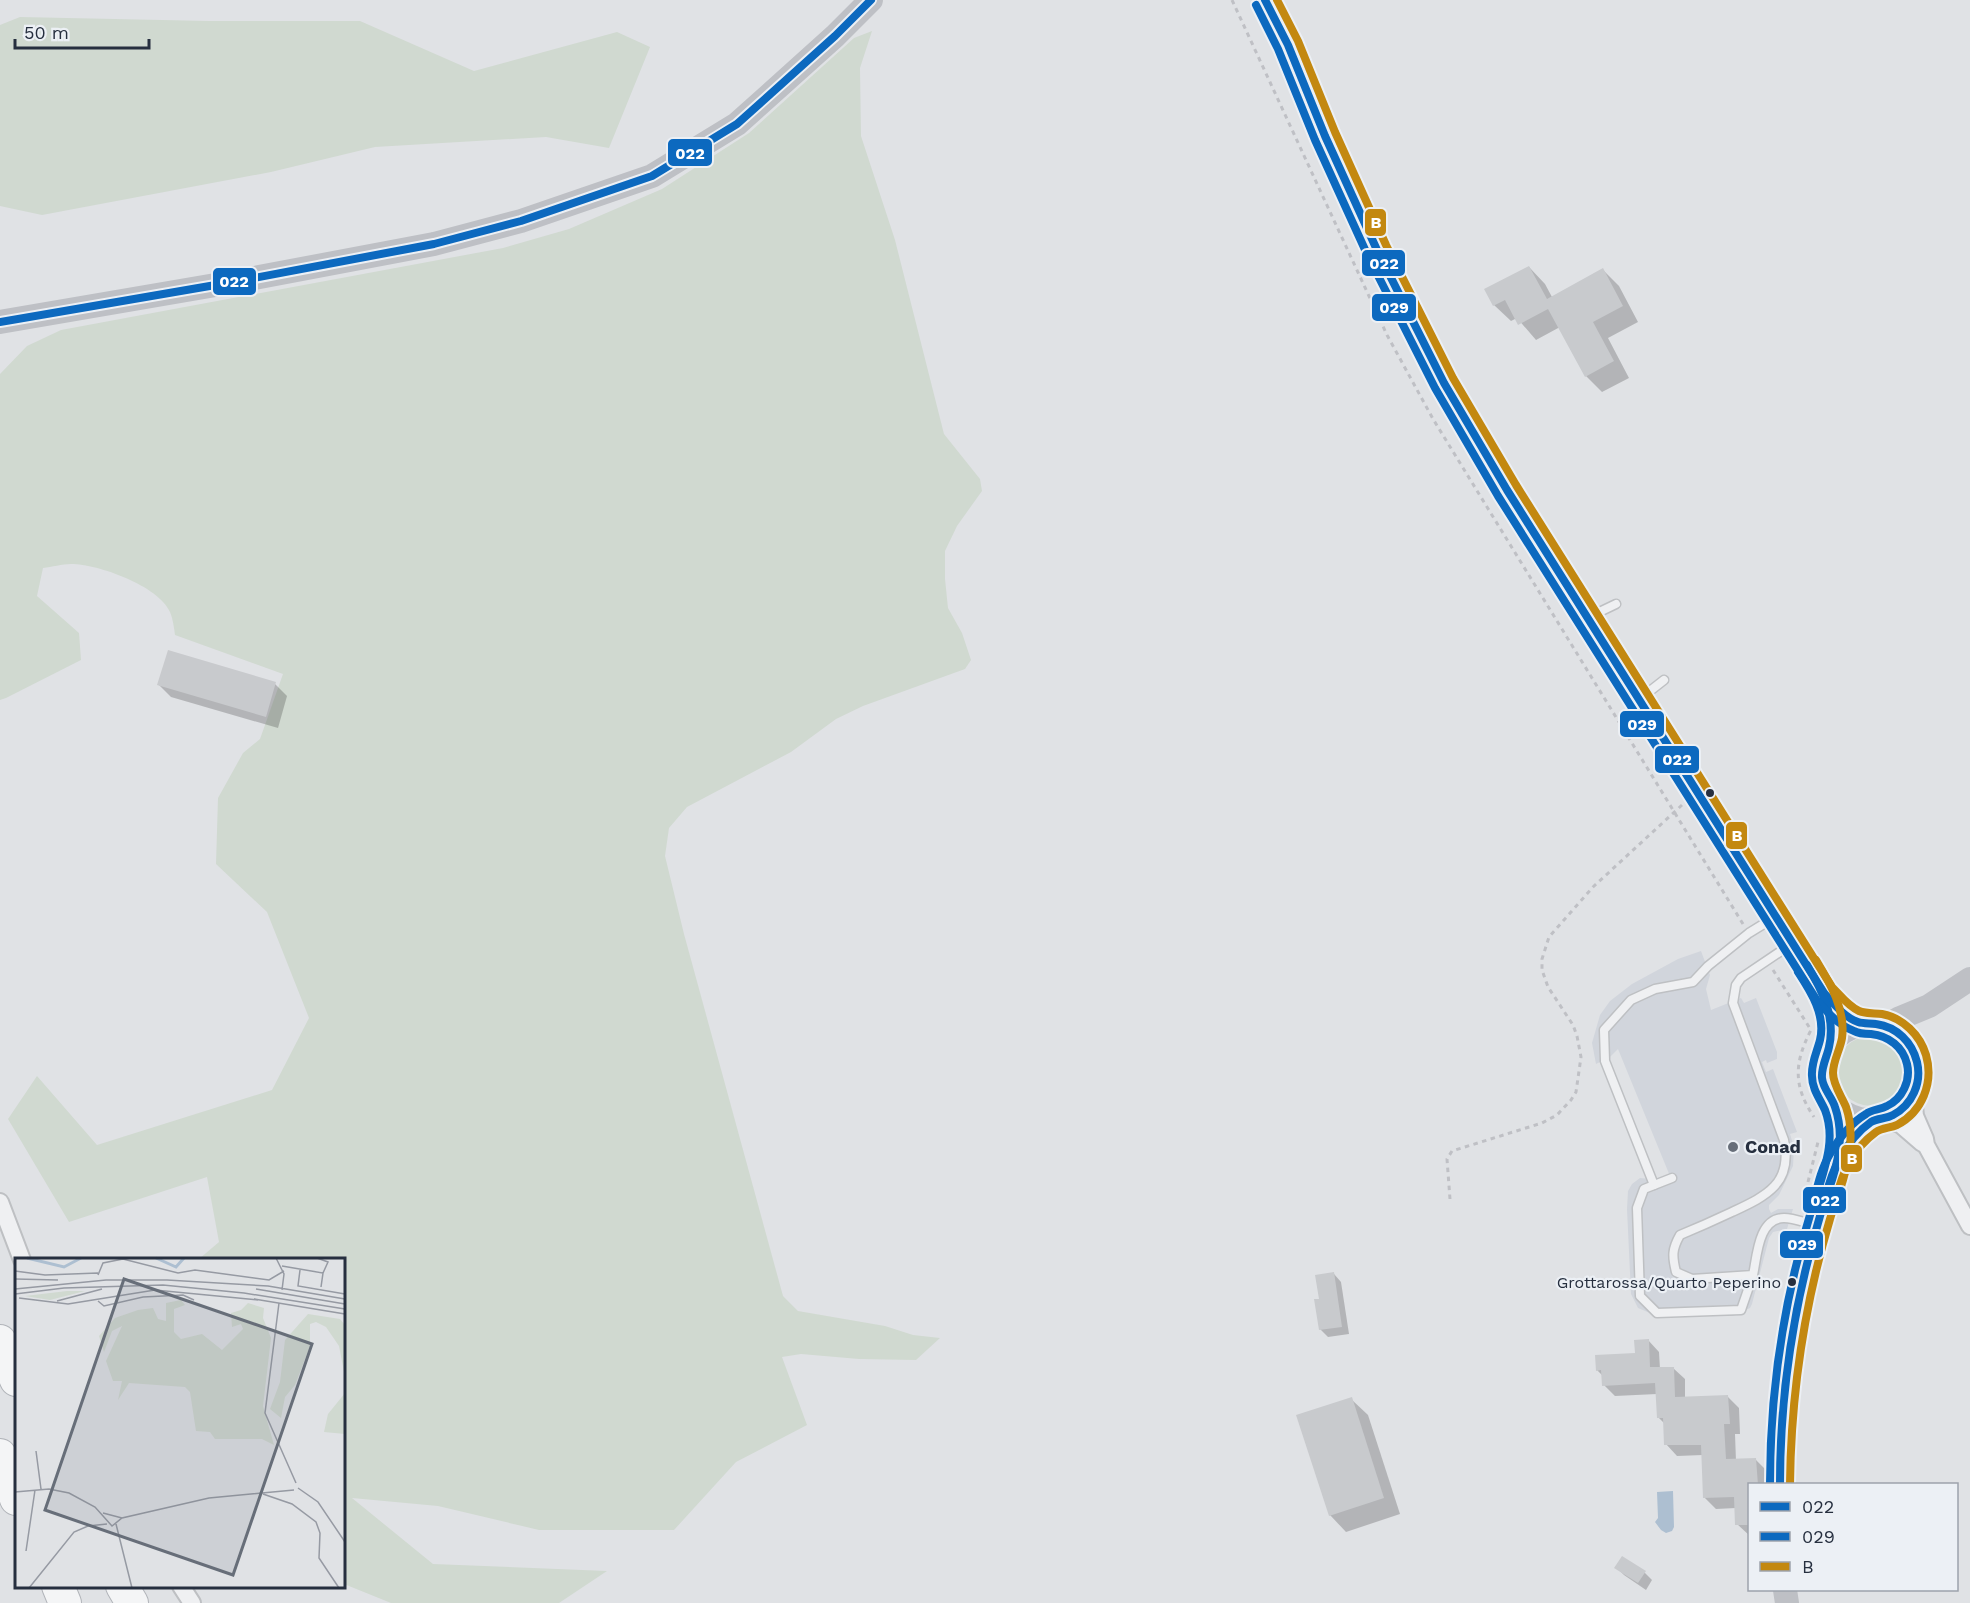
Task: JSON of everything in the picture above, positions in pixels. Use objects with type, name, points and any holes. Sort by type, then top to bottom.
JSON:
[{"type":"highway","points":[[0,1341],[15,1378]]},
{"type":"highway","points":[[1,1457],[15,1491]]},
{"type":"highway","points":[[1,1457],[15,1496]]},
{"type":"highway","points":[[49,1588],[55,1603]]},
{"type":"highway","points":[[58,1588],[65,1603]]},
{"type":"highway","points":[[123,1588],[132,1603]]},
{"type":"street","points":[[0,322],[435,244],[521,221],[652,176],[736,124],[835,36],[870,0]]},
{"type":"street","points":[[1265,0],[1288,45],[1325,136],[1372,240],[1444,383],[1507,490],[1824,993],[1844,1013],[1898,1032],[1913,1049],[1919,1073],[1913,1095],[1915,1116],[1926,1145],[1970,1226]]},
{"type":"street","points":[[1278,0],[1288,45]]},
{"type":"street","points":[[1926,1145],[1900,1124],[1844,1113],[1825,1089],[1822,1072],[1825,1054],[1830,1045],[1844,1031],[1900,1018],[1929,1006],[1970,979]]},
{"type":"street","points":[[1824,993],[1831,1027],[1830,1045]]},
{"type":"street","points":[[1913,1049],[1922,1019],[1929,1006]]},
{"type":"street","points":[[1839,1160],[1864,1129],[1877,1120],[1899,1111],[1913,1095]]},
{"type":"street","points":[[1780,1483],[1780,1436],[1786,1374],[1806,1269],[1817,1226],[1839,1160],[1841,1134],[1833,1102]]},
{"type":"street","points":[[0,1202],[21,1258]]},
{"type":"street","points":[[182,1588],[192,1603]]},
{"type":"lane","points":[[1589,618],[1616,604]]},
{"type":"lane","points":[[1640,699],[1664,680]]},
{"type":"lane","points":[[1654,1185],[1605,1061],[1604,1030],[1631,1000],[1655,989],[1693,982],[1708,966],[1749,933],[1776,917]]},
{"type":"lane","points":[[1753,1275],[1692,1279],[1676,1272],[1672,1257],[1673,1248],[1680,1235],[1765,1197],[1778,1184],[1785,1168],[1784,1140],[1733,1003],[1736,985],[1752,969],[1793,943]]},
{"type":"lane","points":[[1672,1178],[1644,1189],[1637,1208],[1640,1296],[1657,1313],[1741,1310],[1753,1275],[1761,1236],[1770,1224],[1786,1218],[1817,1226]]},
{"type":"path","points":[[1232,0],[1387,335],[1433,419],[1749,933]]},
{"type":"path","points":[[1450,1199],[1447,1159],[1452,1151],[1542,1123],[1557,1115],[1576,1092],[1581,1057],[1577,1036],[1573,1025],[1544,979],[1542,960],[1549,937],[1593,887],[1697,792]]},
{"type":"path","points":[[1766,960],[1810,1030],[1801,1050],[1798,1076],[1801,1094],[1817,1120]]},
{"type":"path","points":[[1807,1186],[1820,1134]]},
{"type":"shaded area","points":[[20,17],[360,21],[474,71],[617,32],[650,47],[609,148],[546,137],[375,147],[271,172],[42,215],[0,206],[0,25]]},
{"type":"shaded area","points":[[872,31],[860,68],[861,136],[895,240],[944,434],[980,479],[982,491],[957,526],[945,551],[948,608],[962,633],[971,660],[965,669],[863,706],[836,719],[791,752],[687,807],[669,828],[665,856],[684,934],[783,1296],[798,1311],[885,1326],[913,1335],[940,1338],[916,1360],[859,1359],[801,1354],[782,1357],[807,1425],[736,1462],[674,1530],[539,1530],[438,1506],[352,1498],[433,1564],[607,1571],[559,1603],[391,1603],[345,1584],[345,1258],[200,1258],[219,1242],[207,1177],[69,1222],[8,1119],[37,1076],[97,1145],[272,1090],[309,1018],[267,912],[216,864],[218,798],[243,753],[260,739],[283,674],[175,635],[170,612],[164,602],[141,585],[111,572],[68,564],[43,568],[37,596],[79,633],[81,660],[0,700],[0,374],[27,346],[61,330],[503,248],[569,229],[662,189],[749,133],[854,38]]},
{"type":"shaded area","points":[[1701,951],[1710,975],[1706,989],[1711,1010],[1741,998],[1744,1003],[1756,998],[1777,1052],[1777,1059],[1767,1063],[1766,1060],[1762,1062],[1766,1072],[1773,1069],[1797,1132],[1790,1134],[1794,1147],[1793,1166],[1779,1195],[1769,1205],[1769,1209],[1771,1213],[1778,1209],[1793,1209],[1787,1229],[1773,1232],[1769,1238],[1750,1308],[1733,1316],[1657,1316],[1638,1308],[1631,1294],[1628,1191],[1632,1184],[1640,1178],[1672,1181],[1618,1049],[1610,1057],[1596,1064],[1592,1043],[1600,1015],[1610,1001],[1632,984],[1678,959]]},
{"type":"shaded area","points":[[1871,1036],[1890,1042],[1900,1052],[1906,1071],[1900,1090],[1890,1100],[1871,1106],[1852,1100],[1842,1090],[1836,1071],[1842,1052],[1852,1042]]},
{"type":"water","points":[[1673,1491],[1674,1527],[1672,1531],[1666,1533],[1655,1522],[1658,1518],[1657,1492]]},
{"type":"building","points":[[1529,266],[1547,299],[1603,268],[1623,306],[1593,322],[1614,361],[1585,377],[1548,309],[1518,325],[1505,300],[1493,306],[1484,289]]},
{"type":"building","points":[[168,650],[276,682],[266,717],[157,685]]},
{"type":"building","points":[[1334,1272],[1342,1327],[1319,1330],[1314,1299],[1319,1299],[1315,1275]]},
{"type":"building","points":[[1649,1339],[1650,1367],[1674,1367],[1675,1397],[1728,1395],[1730,1424],[1724,1424],[1726,1459],[1756,1458],[1758,1483],[1748,1483],[1748,1525],[1735,1525],[1734,1497],[1703,1498],[1701,1445],[1664,1445],[1663,1418],[1657,1418],[1655,1383],[1602,1386],[1601,1370],[1596,1371],[1595,1355],[1635,1353],[1634,1340]]},
{"type":"building","points":[[1352,1397],[1384,1498],[1329,1516],[1296,1415]]},
{"type":"building","points":[[1622,1556],[1646,1571],[1638,1583],[1614,1568]]},
{"type":"transit line","name":"022","points":[[0,322],[233,282],[434,244],[521,221],[652,176],[737,124],[835,36],[871,0]]},
{"type":"transit line","name":"022","points":[[1265,0],[1288,45],[1325,136],[1377,250],[1444,383],[1507,490],[1824,993],[1853,1020],[1884,1026],[1897,1032],[1915,1055],[1918,1078],[1910,1099],[1900,1111],[1871,1122],[1862,1130],[1842,1155],[1830,1180],[1803,1282],[1790,1348],[1783,1416],[1780,1483]]},
{"type":"transit line","name":"B","points":[[1277,0],[1298,41],[1335,132],[1386,245],[1453,378],[1516,485],[1832,987],[1855,1009],[1890,1016],[1904,1023],[1920,1041],[1926,1055],[1927,1086],[1919,1105],[1906,1119],[1897,1125],[1878,1131],[1864,1142],[1851,1159],[1840,1183],[1806,1317],[1796,1384],[1790,1483]]},
{"type":"transit line","name":"029","points":[[1256,5],[1278,49],[1315,140],[1367,254],[1435,388],[1498,496],[1816,999],[1843,1025],[1858,1033],[1884,1037],[1894,1043],[1905,1058],[1908,1077],[1901,1094],[1892,1103],[1868,1112],[1850,1127],[1833,1149],[1820,1176],[1785,1315],[1772,1416],[1770,1483]]},
{"type":"transit line","name":"B","points":[[1816,960],[1831,987],[1842,1017],[1842,1038],[1833,1073],[1834,1082],[1849,1118],[1851,1140],[1839,1193]]},
{"type":"transit line","name":"022","points":[[1807,965],[1818,984],[1831,1025],[1831,1036],[1822,1078],[1835,1107],[1840,1139],[1835,1171],[1828,1192]]},
{"type":"transit line","name":"029","points":[[1798,972],[1816,1004],[1821,1022],[1820,1040],[1813,1062],[1812,1081],[1825,1110],[1830,1139],[1819,1187]]},
{"type":"place","name":"Conad","points":[[1733,1147]]},
{"type":"place","name":"Grottarossa/Quarto Peperino","points":[[1792,1282]]}]
